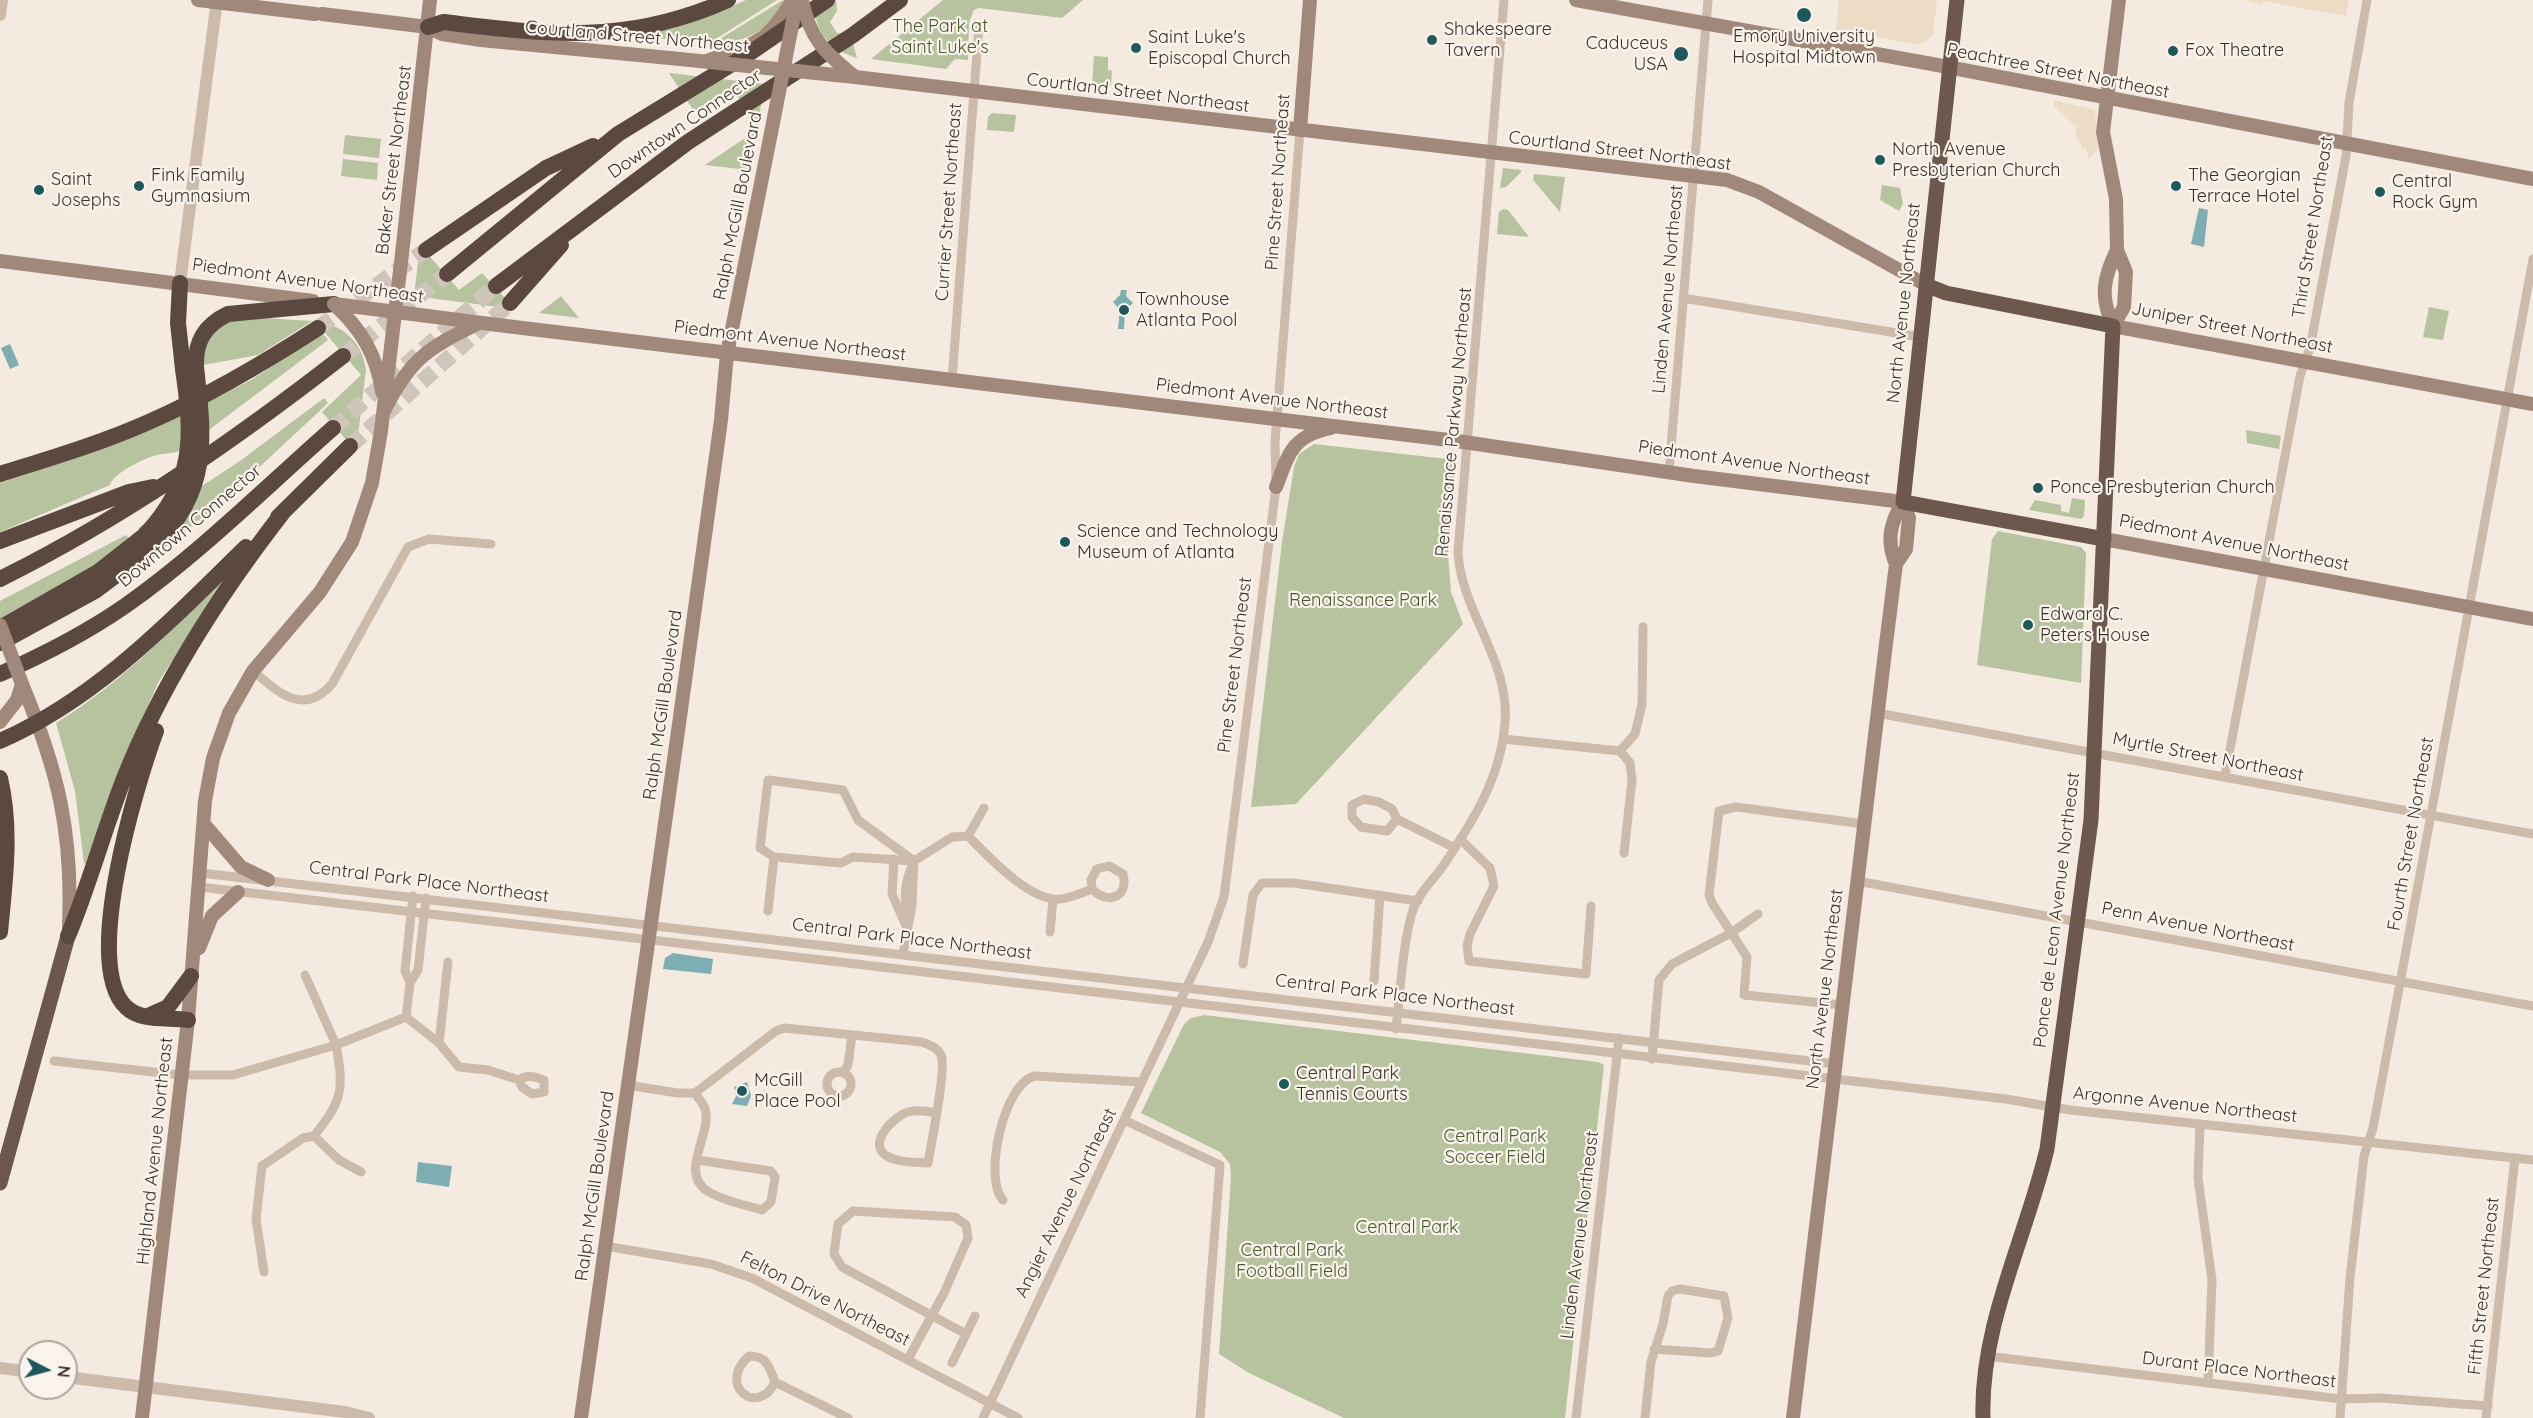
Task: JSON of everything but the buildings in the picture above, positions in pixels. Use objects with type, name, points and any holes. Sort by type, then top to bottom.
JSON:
[{"type":"highway","points":[[428,27],[444,22],[558,35],[602,33],[653,25],[728,0]]},
{"type":"highway","name":"Downtown Connector","points":[[447,274],[618,134],[750,53],[827,0]]},
{"type":"highway","name":"Downtown Connector","points":[[496,286],[587,215],[688,142],[854,35],[900,0]]},
{"type":"highway","name":"North Avenue Northeast","points":[[1902,502],[1957,0]]},
{"type":"highway","points":[[426,250],[546,168],[618,134]]},
{"type":"highway","points":[[510,303],[587,215]]},
{"type":"highway","points":[[0,643],[95,591],[179,514],[191,492],[202,456],[201,404],[178,323],[180,283]]},
{"type":"highway","name":"Juniper Street Northeast","points":[[1926,285],[1946,293],[2113,326]]},
{"type":"highway","points":[[190,368],[203,333],[218,319],[228,314],[334,304]]},
{"type":"highway","name":"Ponce de Leon Avenue Northeast","points":[[1983,1418],[1986,1356],[2037,1189],[2053,1106],[2091,820],[2113,326]]},
{"type":"highway","points":[[0,474],[110,438],[150,422],[253,370],[318,328]]},
{"type":"highway","points":[[0,579],[93,530],[248,429],[343,356]]},
{"type":"highway","name":"Downtown Connector","points":[[0,674],[38,657],[125,606],[189,556],[333,428]]},
{"type":"highway","points":[[0,741],[88,692],[136,654],[350,446]]},
{"type":"highway","points":[[0,541],[129,492],[162,485]]},
{"type":"highway","name":"Piedmont Avenue Northeast","points":[[1902,502],[2104,539]]},
{"type":"highway","points":[[0,1183],[68,936],[124,777],[148,723],[176,674],[234,578],[284,511]]},
{"type":"highway","points":[[0,626],[150,541]]},
{"type":"highway","points":[[176,674],[130,812],[114,891],[110,938],[113,975],[119,998],[132,1012],[146,1017],[188,1020]]},
{"type":"highway","points":[[0,778],[6,821],[5,880],[0,932]]},
{"type":"highway","points":[[146,1017],[168,1007],[192,973]]},
{"type":"main road","name":"Courtland Street Northeast","points":[[198,0],[428,27],[442,34],[481,40],[855,77],[1727,180],[1759,192],[1926,285]]},
{"type":"main road","name":"Baker Street Northeast","points":[[253,671],[334,574],[352,542],[372,483],[384,411],[430,0]]},
{"type":"main road","points":[[707,61],[766,37],[783,17],[792,0]]},
{"type":"main road","name":"Ralph McGill Boulevard","points":[[581,1418],[721,420],[727,354],[797,0]]},
{"type":"main road","points":[[802,0],[808,25],[818,43],[855,77]]},
{"type":"main road","name":"Pine Street Northeast","points":[[1300,130],[1310,0]]},
{"type":"main road","name":"Peachtree Street Northeast","points":[[1576,0],[2533,179]]},
{"type":"main road","name":"Ponce de Leon Avenue Northeast","points":[[2113,326],[2124,307],[2126,272],[2117,250],[2116,199],[2103,132],[2119,0]]},
{"type":"main road","name":"Ponce de Leon Avenue Northeast","points":[[2113,326],[2104,306],[2106,272],[2117,250]]},
{"type":"main road","name":"Piedmont Avenue Northeast","points":[[0,261],[727,354],[1468,442],[1669,472],[1902,502]]},
{"type":"main road","points":[[334,304],[355,324],[369,345],[380,380],[384,411]]},
{"type":"main road","points":[[384,411],[399,382],[418,358],[431,348],[479,323]]},
{"type":"main road","name":"Juniper Street Northeast","points":[[2113,326],[2533,404]]},
{"type":"main road","points":[[1276,488],[1288,453],[1296,443],[1310,433],[1338,426]]},
{"type":"main road","name":"North Avenue Northeast","points":[[1793,1418],[1896,564],[1906,549],[1909,519],[1902,502]]},
{"type":"main road","name":"Piedmont Avenue Northeast","points":[[2104,539],[2533,619]]},
{"type":"main road","points":[[0,626],[22,694],[37,722],[52,763],[64,814],[70,870],[68,936]]},
{"type":"main road","name":"Highland Avenue Northeast","points":[[142,1418],[188,1020],[208,778],[219,737],[239,693],[253,671]]},
{"type":"main road","points":[[0,722],[22,694]]},
{"type":"main road","points":[[204,824],[241,867],[268,880]]},
{"type":"main road","points":[[192,973],[212,916],[238,892]]},
{"type":"street","points":[[0,15],[2,0]]},
{"type":"street","name":"Renaissance Parkway Northeast","points":[[1396,1029],[1414,906],[1455,848],[1488,794],[1498,766],[1503,739],[1506,703],[1495,660],[1459,569],[1504,0]]},
{"type":"street","name":"Linden Avenue Northeast","points":[[1669,472],[1708,0]]},
{"type":"street","name":"Third Street Northeast","points":[[2225,776],[2262,568],[2304,362],[2310,348],[2346,156],[2349,103],[2367,0]]},
{"type":"street","points":[[180,283],[217,1]]},
{"type":"street","name":"Currier Street Northeast","points":[[952,380],[979,26]]},
{"type":"street","name":"Pine Street Northeast","points":[[1180,1003],[1208,942],[1224,897],[1276,488],[1277,418],[1300,130]]},
{"type":"street","name":"Fourth Street Northeast","points":[[2340,1418],[2350,1278],[2368,1143],[2401,982],[2533,259]]},
{"type":"street","points":[[1683,298],[1921,338]]},
{"type":"street","points":[[253,671],[285,696],[306,700],[317,697],[332,684],[408,548],[429,539],[491,544]]},
{"type":"street","points":[[1620,751],[1635,734],[1642,704],[1643,627]]},
{"type":"street","name":"Myrtle Street Northeast","points":[[1877,713],[2533,834]]},
{"type":"street","points":[[1503,739],[1620,751],[1630,763],[1632,780],[1624,853]]},
{"type":"street","points":[[914,861],[858,820],[843,790],[768,780],[760,848],[774,857],[841,863],[853,857],[914,861],[952,837],[968,836],[1003,870],[1037,894],[1053,899],[1074,896],[1092,889]]},
{"type":"street","points":[[1396,819],[1387,831],[1361,827],[1352,817],[1352,805],[1364,799],[1379,802],[1392,809],[1396,819],[1455,848]]},
{"type":"street","points":[[1843,1005],[1744,995],[1748,962],[1709,895],[1719,811],[1736,807],[1864,824]]},
{"type":"street","points":[[968,836],[984,808]]},
{"type":"street","points":[[1460,839],[1490,868],[1494,886],[1470,934],[1467,946],[1469,961],[1586,974],[1591,906]]},
{"type":"street","points":[[768,911],[774,857]]},
{"type":"street","points":[[894,859],[892,887],[899,916],[908,923]]},
{"type":"street","points":[[903,954],[914,861]]},
{"type":"street","name":"Central Park Place Northeast","points":[[200,880],[268,880],[413,896],[1836,1064]]},
{"type":"street","name":"Central Park Place Northeast","points":[[200,880],[238,892],[1834,1079]]},
{"type":"street","points":[[1243,964],[1253,895],[1262,883],[1275,881],[1418,901]]},
{"type":"street","name":"Penn Avenue Northeast","points":[[1857,881],[2533,1006]]},
{"type":"street","points":[[892,887],[910,889]]},
{"type":"street","points":[[1374,981],[1380,895]]},
{"type":"street","points":[[411,983],[405,971],[413,896]]},
{"type":"street","points":[[406,1017],[411,983],[418,970],[426,898]]},
{"type":"street","points":[[1050,932],[1053,899]]},
{"type":"street","points":[[1652,1059],[1659,980],[1672,964],[1731,933],[1758,914]]},
{"type":"street","points":[[439,1043],[448,962]]},
{"type":"street","points":[[264,1272],[256,1219],[262,1166],[303,1138],[314,1136],[334,1111],[342,1080],[336,1045],[305,975]]},
{"type":"street","name":"Angier Avenue Northeast","points":[[983,1418],[1180,1003]]},
{"type":"street","points":[[406,1017],[439,1043],[459,1067],[488,1070],[519,1080]]},
{"type":"street","points":[[54,1061],[181,1075],[233,1075],[336,1045],[406,1017]]},
{"type":"street","points":[[627,1085],[678,1093],[695,1093],[776,1031],[799,1028],[922,1042],[936,1047],[942,1057],[936,1113],[928,1163],[898,1160],[882,1151],[879,1146],[882,1133],[904,1113],[911,1110],[936,1113]]},
{"type":"street","points":[[843,1072],[849,1058],[852,1035]]},
{"type":"street","points":[[1617,1055],[1619,1038]]},
{"type":"street","name":"Linden Avenue Northeast","points":[[1576,1418],[1617,1055]]},
{"type":"street","points":[[1003,1200],[998,1195],[996,1184],[1001,1124],[1017,1088],[1027,1078],[1035,1076],[1142,1082]]},
{"type":"street","name":"Argonne Avenue Northeast","points":[[1834,1079],[2200,1124],[2533,1160]]},
{"type":"street","points":[[695,1093],[705,1109],[706,1125],[697,1160],[696,1178],[711,1193],[762,1210],[771,1202],[776,1177],[771,1171],[697,1160]]},
{"type":"street","points":[[1124,1120],[1220,1165],[1200,1418]]},
{"type":"street","points":[[2200,1124],[2198,1178],[2212,1280],[2208,1383]]},
{"type":"street","points":[[314,1136],[339,1160],[361,1172]]},
{"type":"street","name":"Fifth Street Northeast","points":[[2486,1418],[2515,1158]]},
{"type":"street","points":[[908,1359],[932,1316],[968,1238],[966,1225],[955,1217],[853,1211],[838,1224],[834,1254],[842,1267],[932,1316],[966,1334]]},
{"type":"street","name":"Felton Drive Northeast","points":[[605,1246],[711,1264],[752,1278],[1018,1418]]},
{"type":"street","points":[[1646,1418],[1654,1349],[1663,1324],[1668,1296],[1672,1291],[1688,1289],[1724,1296],[1728,1318],[1718,1351],[1707,1353],[1654,1349]]},
{"type":"street","points":[[952,1363],[975,1316]]},
{"type":"street","points":[[775,1382],[770,1394],[763,1401],[754,1402],[744,1399],[738,1392],[736,1382],[741,1363],[749,1356],[763,1357],[769,1364],[775,1382],[848,1418]]},
{"type":"street","name":"Durant Place Northeast","points":[[1986,1356],[2341,1399],[2380,1398],[2488,1406]]},
{"type":"street","points":[[0,1368],[18,1370]]},
{"type":"street","points":[[78,1378],[339,1411],[369,1418]]},
{"type":"green space","points":[[746,0],[777,0],[711,42],[652,38],[644,33],[729,8]]},
{"type":"green space","points":[[783,0],[772,19],[756,33],[737,40],[715,42]]},
{"type":"green space","points":[[815,0],[836,0],[837,11],[830,22],[837,33],[844,33],[852,40],[857,58],[830,44],[824,37],[817,20]]},
{"type":"green space","name":"The Park at Saint Luke's","points":[[943,0],[1083,0],[1062,18],[979,8],[974,10],[969,23],[968,60],[955,59],[946,69],[871,59]]},
{"type":"green space","points":[[1094,56],[1108,57],[1108,70],[1112,71],[1111,85],[1092,84]]},
{"type":"green space","points":[[669,73],[765,84],[757,127],[732,87],[694,111]]},
{"type":"green space","points":[[992,113],[1016,115],[1014,132],[987,130],[988,117]]},
{"type":"green space","points":[[757,130],[749,170],[705,165]]},
{"type":"green space","points":[[345,135],[381,139],[379,158],[343,154]]},
{"type":"green space","points":[[343,159],[378,163],[377,180],[341,176]]},
{"type":"green space","points":[[1503,168],[1521,170],[1521,172],[1506,187],[1500,188]]},
{"type":"green space","points":[[1534,174],[1565,177],[1560,212],[1533,180]]},
{"type":"green space","points":[[1882,185],[1900,188],[1903,204],[1899,211],[1880,200]]},
{"type":"green space","points":[[1503,209],[1508,210],[1529,237],[1497,234],[1499,212]]},
{"type":"green space","points":[[420,245],[459,290],[482,273],[515,309],[414,296]]},
{"type":"green space","points":[[561,296],[579,318],[539,313]]},
{"type":"green space","points":[[2429,307],[2449,311],[2443,340],[2423,337]]},
{"type":"green space","points":[[263,318],[312,321],[258,355],[203,365],[209,338],[219,325],[236,320]]},
{"type":"green space","points":[[315,321],[325,323],[350,336],[364,359],[366,370],[356,451],[322,412],[361,375]]},
{"type":"green space","points":[[322,333],[328,340],[185,448],[145,459],[123,471],[110,485],[0,532],[0,481],[180,416],[253,379]]},
{"type":"green space","points":[[324,398],[328,403],[225,498],[160,551],[138,528],[240,461]]},
{"type":"green space","points":[[2246,430],[2281,436],[2279,449],[2247,443]]},
{"type":"green space","name":"Renaissance Park","points":[[1314,444],[1456,460],[1448,554],[1451,592],[1463,624],[1296,804],[1251,807],[1282,542],[1294,467],[1299,454]]},
{"type":"green space","points":[[2072,498],[2085,500],[2084,516],[2081,519],[2029,510],[2035,500],[2061,505],[2061,511],[2069,513]]},
{"type":"green space","points":[[1998,531],[2081,547],[2086,553],[2081,683],[1977,665],[1992,539]]},
{"type":"green space","points":[[126,535],[129,539],[93,566],[0,619],[0,601]]},
{"type":"green space","points":[[219,581],[223,584],[159,681],[134,736],[89,864],[84,863],[75,791],[56,723],[101,692],[142,658]]},
{"type":"green space","name":"Central Park","points":[[1204,1015],[1598,1062],[1604,1065],[1565,1418],[1344,1418],[1249,1373],[1219,1354],[1231,1178],[1230,1164],[1220,1152],[1141,1113],[1184,1024],[1191,1018]]},
{"type":"shaded area","points":[[1839,0],[1937,0],[1933,35],[1919,45],[1836,30]]},
{"type":"shaded area","points":[[2244,0],[2349,0],[2346,16],[2263,1],[2262,5]]},
{"type":"shaded area","points":[[2054,100],[2095,110],[2098,149],[2089,158],[2086,149],[2082,149],[2075,130],[2077,128],[2054,106]]},
{"type":"water","points":[[2199,208],[2208,210],[2204,247],[2191,244]]},
{"type":"water","name":"Townhouse Atlanta Pool","points":[[1121,290],[1127,290],[1126,296],[1133,303],[1125,310],[1124,329],[1118,329],[1120,310],[1113,302],[1120,295]]},
{"type":"water","points":[[10,344],[19,365],[10,369],[1,348]]},
{"type":"water","points":[[673,953],[713,959],[711,974],[663,969],[665,958]]},
{"type":"water","name":"McGill Place Pool","points":[[747,1082],[751,1096],[747,1106],[732,1104],[736,1096],[734,1087]]},
{"type":"water","points":[[418,1162],[452,1166],[449,1187],[416,1182]]},
{"type":"tunnel","points":[[318,328],[426,250]]},
{"type":"tunnel","points":[[343,356],[447,274]]},
{"type":"tunnel","points":[[333,428],[496,286]]},
{"type":"tunnel","points":[[350,446],[510,303]]},
{"type":"place","name":"Emory University Hospital Midtown","points":[[1804,15]]},
{"type":"place","name":"Shakespeare Tavern","points":[[1432,40]]},
{"type":"place","name":"Saint Luke's Episcopal Church","points":[[1136,48]]},
{"type":"place","name":"Fox Theatre","points":[[2173,51]]},
{"type":"place","name":"Caduceus USA","points":[[1681,54]]},
{"type":"place","name":"North Avenue Presbyterian Church","points":[[1880,160]]},
{"type":"place","name":"Fink Family Gymnasium","points":[[139,186]]},
{"type":"place","name":"The Georgian Terrace Hotel","points":[[2176,186]]},
{"type":"place","name":"Saint Josephs","points":[[39,190]]},
{"type":"place","name":"Central Rock Gym","points":[[2380,192]]},
{"type":"place","name":"Townhouse Atlanta Pool","points":[[1124,310]]},
{"type":"place","name":"Ponce Presbyterian Church","points":[[2038,488]]},
{"type":"place","name":"Science and Technology Museum of Atlanta","points":[[1065,542]]},
{"type":"place","name":"Edward C. Peters House","points":[[2028,625]]},
{"type":"place","name":"Central Park Tennis Courts","points":[[1284,1084]]},
{"type":"place","name":"McGill Place Pool","points":[[742,1091]]},
{"type":"park label","name":"Central Park Soccer Field","points":[[1495,1147]]},
{"type":"park label","name":"Central Park Football Field","points":[[1292,1261]]}]
